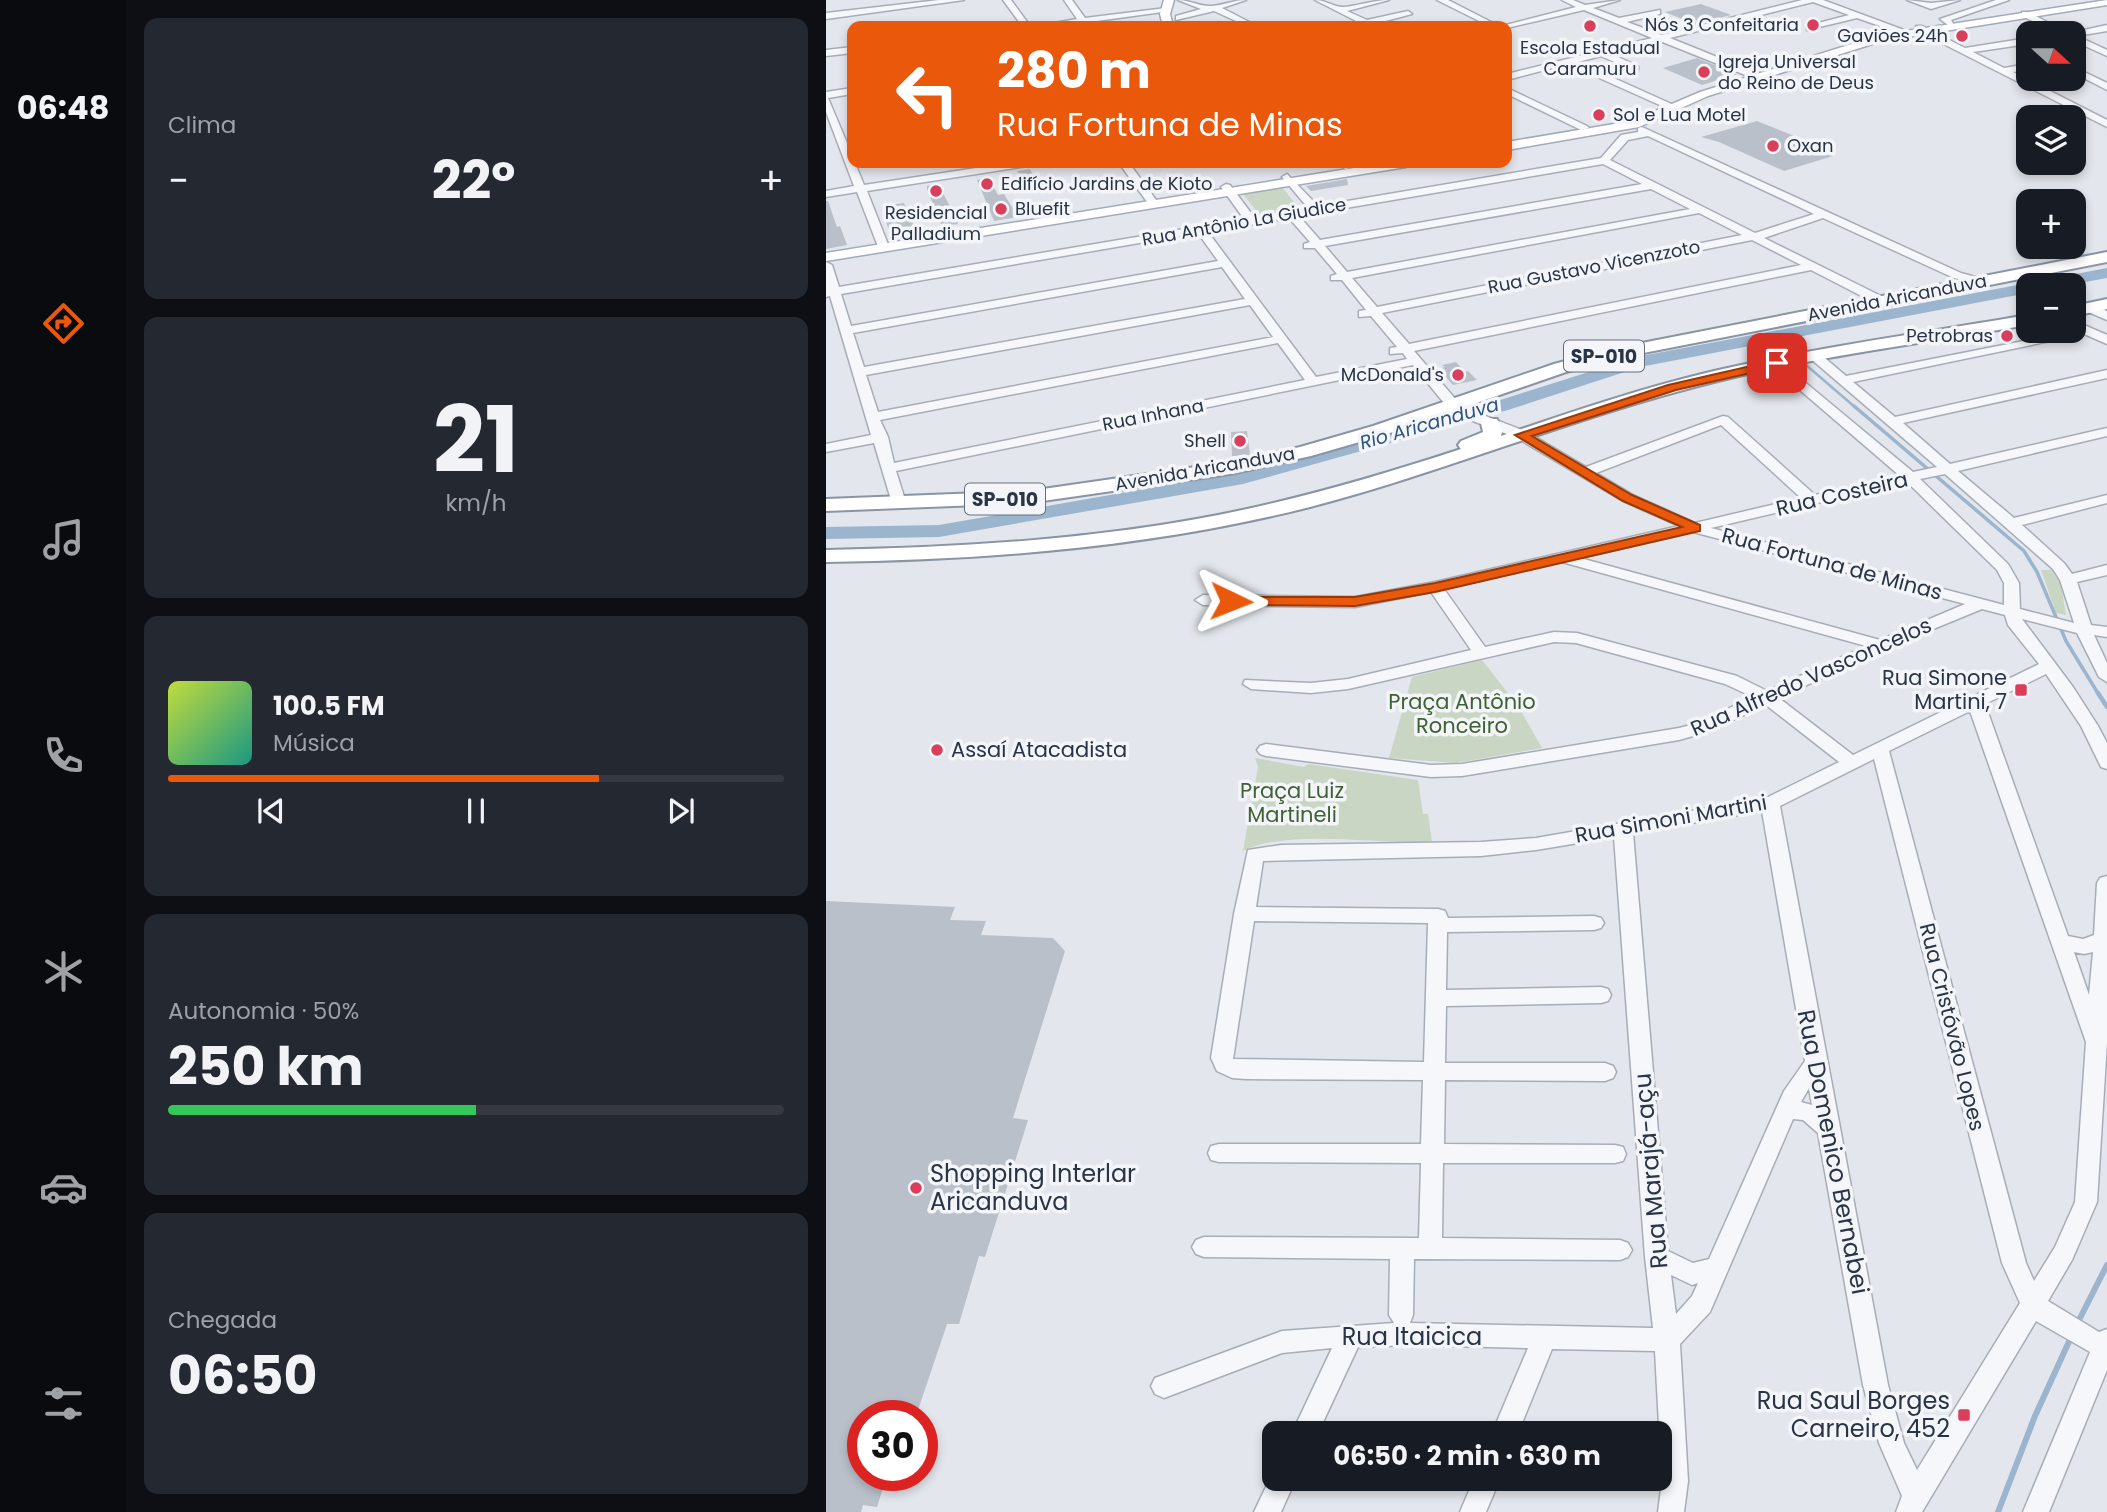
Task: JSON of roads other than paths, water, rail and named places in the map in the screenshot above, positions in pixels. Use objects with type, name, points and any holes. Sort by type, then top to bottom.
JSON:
[{"type":"highway","name":"Avenida Aricanduva","points":[[826,505],[1030,496],[1230,468],[1304,452],[1453,409],[1560,368],[1611,354],[2107,257]]},
{"type":"highway","points":[[2086,309],[2107,304]]},
{"type":"highway","name":"Avenida Aricanduva","points":[[826,556],[957,553],[1175,529],[1303,503],[1405,474],[1502,431],[1672,387],[1779,363],[2016,322]]},
{"type":"highway","points":[[1405,474],[1422,462],[1502,431]]},
{"type":"highway","points":[[826,565],[861,556]]},
{"type":"main road","points":[[1180,21],[1182,0]]},
{"type":"main road","points":[[1921,29],[2099,0]]},
{"type":"main road","points":[[1512,138],[1614,123],[1644,115],[1753,75],[1901,32],[2107,2]]},
{"type":"main road","points":[[1512,145],[1630,125],[1651,118],[1669,106]]},
{"type":"main road","points":[[1651,118],[1651,133]]},
{"type":"main road","points":[[1614,123],[1630,125]]},
{"type":"main road","points":[[1289,179],[1335,168]]},
{"type":"main road","points":[[826,257],[882,245],[1369,168]]},
{"type":"main road","points":[[826,251],[882,245]]},
{"type":"street","points":[[826,16],[960,0]]},
{"type":"street","points":[[1007,0],[1022,21]]},
{"type":"street","points":[[1068,0],[1083,21],[1167,6]]},
{"type":"street","points":[[1182,0],[1212,8],[1242,21]]},
{"type":"street","points":[[1182,21],[1212,8],[1242,0]]},
{"type":"street","points":[[1319,0],[1361,21]]},
{"type":"street","points":[[1339,10],[1382,0]]},
{"type":"street","points":[[1441,0],[1485,21]]},
{"type":"street","points":[[1566,0],[1753,75]]},
{"type":"street","points":[[1512,25],[1616,0]]},
{"type":"street","points":[[1512,76],[1814,0],[1901,32]]},
{"type":"street","points":[[1832,6],[1854,0]]},
{"type":"street","points":[[1911,0],[1933,6],[1956,0]]},
{"type":"street","points":[[1951,23],[1944,19],[2005,0]]},
{"type":"street","points":[[1619,21],[1657,12]]},
{"type":"street","points":[[1383,21],[1408,14]]},
{"type":"street","points":[[2025,14],[2039,21]]},
{"type":"street","points":[[1810,28],[1858,15]]},
{"type":"street","points":[[2086,33],[2107,28]]},
{"type":"street","points":[[1921,29],[2107,124]]},
{"type":"street","points":[[1964,51],[2016,43]]},
{"type":"street","points":[[2086,43],[2107,54]]},
{"type":"street","points":[[826,53],[847,51]]},
{"type":"street","points":[[1602,53],[1635,68]]},
{"type":"street","points":[[2086,58],[2107,54]]},
{"type":"street","points":[[1568,61],[1669,106]]},
{"type":"street","points":[[2003,71],[2016,69]]},
{"type":"street","points":[[2086,76],[2107,87]]},
{"type":"street","points":[[829,141],[847,138],[826,97],[847,92]]},
{"type":"street","points":[[1512,93],[1584,128]]},
{"type":"street","points":[[1630,125],[1958,276],[1984,281]]},
{"type":"street","points":[[1651,133],[1625,137],[1604,161],[1881,301]]},
{"type":"street","name":"Rua Antônio La Giudice","points":[[831,292],[1604,161]]},
{"type":"street","points":[[855,168],[882,245]]},
{"type":"street","points":[[826,194],[994,168]]},
{"type":"street","points":[[1128,168],[1152,201]]},
{"type":"street","points":[[1289,179],[1315,210]]},
{"type":"street","points":[[1311,246],[1649,186]]},
{"type":"street","points":[[1228,189],[1251,220]]},
{"type":"street","points":[[1338,277],[1700,210]]},
{"type":"street","name":"Rua Gustavo Vicenzzoto","points":[[1368,313],[1753,237],[1824,214]]},
{"type":"street","points":[[1286,215],[1409,363],[1453,409]]},
{"type":"street","points":[[1200,229],[1313,383]]},
{"type":"street","points":[[847,330],[1226,263]]},
{"type":"street","points":[[826,265],[831,292],[847,330],[899,503]]},
{"type":"street","points":[[1398,350],[1813,267]]},
{"type":"street","points":[[860,372],[1252,301]]},
{"type":"street","points":[[2086,311],[2107,316]]},
{"type":"street","points":[[2086,331],[2107,340]]},
{"type":"street","points":[[874,417],[1282,339]]},
{"type":"street","points":[[1843,380],[2016,342]]},
{"type":"street","points":[[1813,357],[1891,422],[1941,470],[2047,554],[2067,580],[2077,629],[2107,677]]},
{"type":"street","name":"Rua Inhana","points":[[890,468],[1409,363]]},
{"type":"street","points":[[1779,363],[1914,477],[1987,549],[2012,578],[2015,589],[2010,611],[2016,625],[2092,730],[2107,763]]},
{"type":"street","points":[[1891,422],[2107,374]]},
{"type":"street","name":"Rua Fortuna de Minas","points":[[1453,409],[1587,472],[1628,498],[1695,528],[2077,629],[2107,632]]},
{"type":"street","points":[[1587,472],[1719,420],[1725,420],[1813,501]]},
{"type":"street","name":"Rua Costeira","points":[[1203,600],[1355,602],[1565,558],[2107,432]]},
{"type":"street","points":[[826,448],[881,437]]},
{"type":"street","points":[[2011,523],[2107,499]]},
{"type":"street","points":[[1565,558],[1881,645]]},
{"type":"street","points":[[2067,580],[2107,570]]},
{"type":"street","points":[[1435,587],[1480,652]]},
{"type":"street","name":"Rua Alfredo Vasconcelos","points":[[1266,750],[1431,771],[1462,770],[1679,734],[1701,728],[1881,645],[1980,604]]},
{"type":"street","points":[[1251,684],[1311,688],[1348,684],[1554,637],[1577,638],[1731,680],[1770,697],[1852,762]]},
{"type":"street","name":"Rua Simoni Martini","points":[[1244,914],[1254,858],[1263,853],[1481,849],[1536,844],[1770,803],[2048,666]]},
{"type":"street","points":[[1976,703],[2096,1044]]},
{"type":"street","name":"Rua Cristóvão Lopes","points":[[1880,749],[2003,1226],[2014,1263],[2038,1308]]},
{"type":"street","name":"Rua Domenico Bernabei","points":[[1770,803],[1814,1065],[1882,1406],[1913,1504]]},
{"type":"street","name":"Rua Marajá-açu","points":[[1623,829],[1657,1257],[1667,1340],[1675,1482],[1671,1512]]},
{"type":"street","points":[[1913,1504],[2038,1308],[2086,1202],[2102,1095],[2096,1044],[2107,883]]},
{"type":"street","points":[[1430,1250],[1434,1069],[1438,916],[1244,914],[1222,1058],[1225,1065],[1232,1069],[1434,1069],[1605,1072]]},
{"type":"street","points":[[1438,925],[1594,923]]},
{"type":"street","points":[[2061,942],[2084,947],[2104,939]]},
{"type":"street","points":[[1436,998],[1601,995]]},
{"type":"street","points":[[1667,1340],[1700,1304],[1801,1080],[1814,1065]]},
{"type":"street","points":[[1788,1110],[1808,1112],[1827,1129]]},
{"type":"street","points":[[1219,1153],[1615,1154]]},
{"type":"street","points":[[1204,1247],[1620,1250]]},
{"type":"street","points":[[1401,1315],[1402,1249]]},
{"type":"street","points":[[1657,1257],[1692,1274],[1717,1268]]},
{"type":"street","points":[[2036,1512],[2101,1343],[2038,1308]]},
{"type":"street","name":"Rua Itaicica","points":[[1164,1386],[1282,1342],[1412,1334],[1667,1340]]},
{"type":"street","points":[[1311,1421],[1351,1336]]},
{"type":"street","points":[[1510,1421],[1544,1338]]},
{"type":"street","points":[[1267,1512],[1277,1491]]},
{"type":"street","points":[[1473,1512],[1482,1491]]},
{"type":"waterway","name":"Rio Aricanduva","points":[[2086,277],[2107,273]]},
{"type":"waterway","name":"Rio Aricanduva","points":[[826,533],[939,531],[1243,478],[1501,406],[1636,362],[2016,290]]},
{"type":"waterway","points":[[1784,346],[1856,408]]},
{"type":"waterway","points":[[1854,406],[2024,551],[2037,572],[2066,641],[2099,695]]},
{"type":"waterway","points":[[2098,693],[2107,707]]},
{"type":"waterway","points":[[2077,1324],[2107,1265]]},
{"type":"waterway","points":[[1998,1512],[2035,1416],[2072,1335]]},
{"type":"place","name":"Nós 3 Confeitaria","points":[[1813,25]]},
{"type":"place","name":"Escola Estadual Caramuru","points":[[1590,26]]},
{"type":"place","name":"Gaviões 24h","points":[[1962,36]]},
{"type":"place","name":"Igreja Universal do Reino de Deus","points":[[1704,72]]},
{"type":"place","name":"Sol e Lua Motel","points":[[1599,115]]},
{"type":"place","name":"Oxan","points":[[1773,146]]},
{"type":"place","name":"Edifício Jardins de Kioto","points":[[987,184]]},
{"type":"place","name":"Residencial Palladium","points":[[936,191]]},
{"type":"place","name":"Bluefit","points":[[1001,209]]},
{"type":"place","name":"Petrobras","points":[[2007,336]]},
{"type":"place","name":"McDonald's","points":[[1458,375]]},
{"type":"place","name":"Shell","points":[[1240,441]]},
{"type":"place","name":"Rua Simone Martini, 7","points":[[2021,690]]},
{"type":"place","name":"Assaí Atacadista","points":[[937,750]]},
{"type":"place","name":"Shopping Interlar Aricanduva","points":[[916,1188]]},
{"type":"place","name":"Rua Saul Borges Carneiro, 452","points":[[1964,1415]]},
{"type":"park label","name":"Praça Antônio Ronceiro","points":[[1462,714]]},
{"type":"park label","name":"Praça Luiz Martineli","points":[[1292,803]]}]
